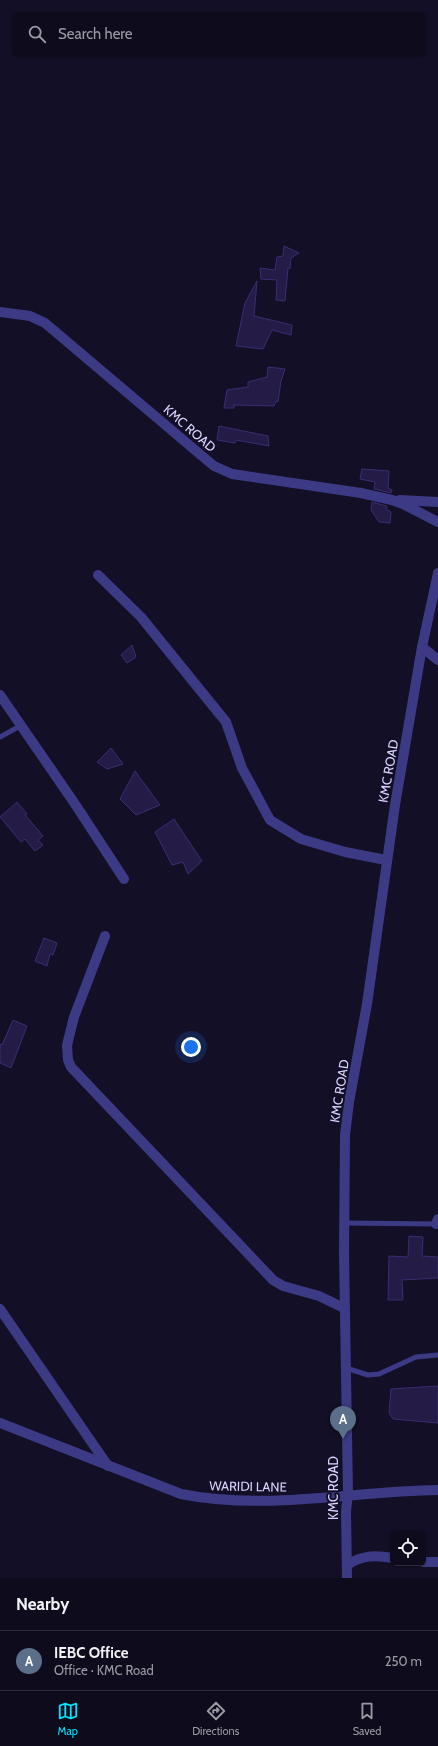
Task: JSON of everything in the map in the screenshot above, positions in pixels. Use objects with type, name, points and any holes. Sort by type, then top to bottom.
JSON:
[{"type":"street","name":"KMC ROAD","points":[[0,312],[30,316],[45,323],[205,459],[221,470],[232,474],[361,493],[392,500],[438,522]]},
{"type":"street","name":"KMC ROAD","points":[[392,500],[438,502]]},
{"type":"street","name":"KMC ROAD","points":[[347,1578],[346,1511],[348,1494],[344,1308],[345,1135],[349,1102],[367,1004],[386,860],[422,647],[438,573]]},
{"type":"street","points":[[98,575],[141,617],[226,722],[242,768],[270,820],[300,839],[345,852],[386,860]]},
{"type":"street","name":"KMC ROAD","points":[[430,614],[438,599]]},
{"type":"street","points":[[422,647],[438,660]]},
{"type":"street","points":[[0,695],[20,726],[76,804],[124,879]]},
{"type":"street","points":[[106,936],[74,1017],[68,1041],[68,1056],[72,1067],[273,1280],[283,1286],[319,1296],[344,1308]]},
{"type":"street","points":[[0,1309],[108,1466]]},
{"type":"street","name":"WARIDI LANE","points":[[0,1423],[181,1494],[204,1499],[247,1502],[330,1497],[348,1494],[438,1490]]},
{"type":"street","points":[[347,1565],[357,1558],[383,1556],[390,1557]]},
{"type":"street","points":[[426,1562],[438,1562]]},
{"type":"lane","points":[[0,737],[20,726]]},
{"type":"lane","points":[[344,1223],[437,1222]]},
{"type":"lane","points":[[345,1368],[368,1374],[378,1374],[416,1357],[438,1355]]},
{"type":"building","points":[[284,246],[299,253],[291,258],[290,269],[288,268],[285,301],[276,300],[277,280],[261,279],[260,268],[275,270],[277,257],[283,256]]},
{"type":"building","points":[[257,281],[254,316],[292,325],[291,335],[272,330],[263,349],[236,346],[245,303]]},
{"type":"building","points":[[268,367],[285,369],[281,381],[278,402],[276,401],[274,406],[234,405],[234,408],[224,408],[227,390],[248,387],[248,382],[267,377]]},
{"type":"building","points":[[219,426],[268,436],[269,446],[236,440],[235,443],[217,440]]},
{"type":"building","points":[[362,469],[389,471],[388,488],[392,490],[391,493],[374,489],[375,482],[360,479]]},
{"type":"building","points":[[372,502],[387,506],[386,509],[391,512],[390,523],[379,522],[371,510]]},
{"type":"building","points":[[132,645],[136,657],[127,663],[121,655]]},
{"type":"building","points":[[111,748],[123,764],[107,769],[97,762]]},
{"type":"building","points":[[135,771],[160,805],[136,815],[120,799]]},
{"type":"building","points":[[17,802],[27,814],[25,815],[43,836],[38,840],[43,845],[35,851],[25,839],[21,842],[0,817]]},
{"type":"building","points":[[174,819],[202,861],[188,874],[183,862],[172,865],[155,832]]},
{"type":"building","points":[[44,938],[57,943],[53,955],[50,954],[47,966],[35,961]]},
{"type":"building","points":[[13,1020],[27,1026],[11,1068],[0,1063],[0,1044],[2,1045]]},
{"type":"building","points":[[409,1236],[423,1237],[422,1256],[438,1257],[438,1278],[402,1280],[403,1300],[388,1300],[389,1256],[408,1257]]},
{"type":"building","points":[[438,1386],[438,1423],[393,1419],[389,1413],[391,1389]]},
{"type":"place","name":"IEBC Office","points":[[343,1439]]}]
